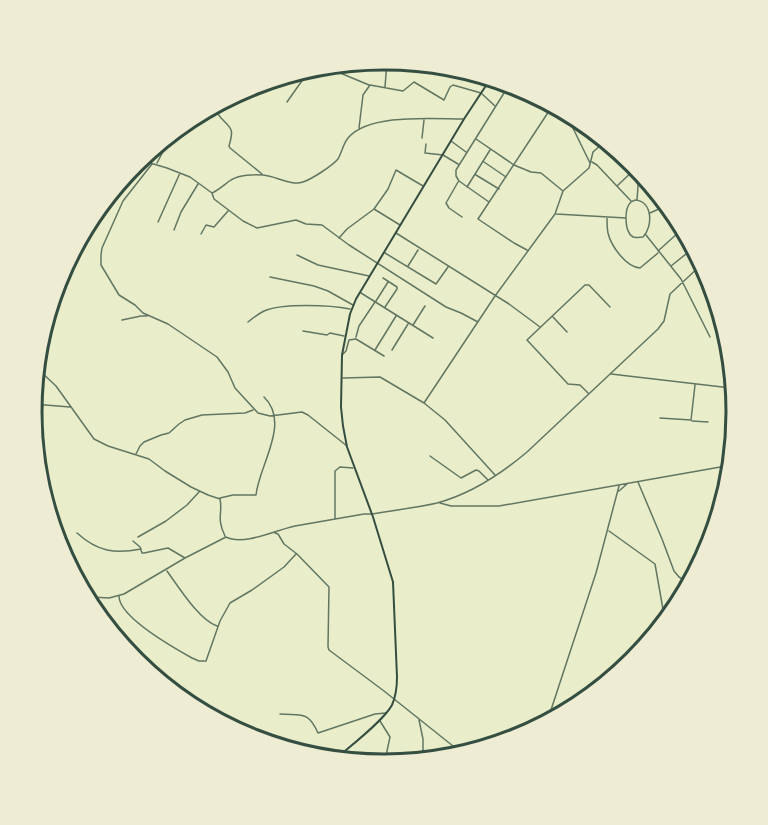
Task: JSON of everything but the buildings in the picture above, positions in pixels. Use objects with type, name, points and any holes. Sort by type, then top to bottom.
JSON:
[{"type":"main road","points":[[343,752],[387,713],[394,699],[397,677],[393,582],[372,514],[347,447],[341,407],[342,355],[345,336],[351,310],[360,292],[486,86]]},
{"type":"street","points":[[385,88],[386,70]]},
{"type":"street","points":[[340,73],[370,85],[403,91],[414,82],[443,100],[452,85],[481,93],[495,106]]},
{"type":"street","points":[[287,102],[302,80]]},
{"type":"street","points":[[358,128],[363,95],[370,85]]},
{"type":"street","points":[[489,202],[459,181],[456,173],[459,164],[504,93]]},
{"type":"street","points":[[219,113],[231,127],[231,139],[228,146],[262,175]]},
{"type":"street","points":[[527,250],[478,219],[548,113]]},
{"type":"street","points":[[422,138],[424,119]]},
{"type":"street","points":[[212,193],[238,177],[262,175],[293,182],[304,182],[338,159],[347,139],[358,128],[375,122],[464,119]]},
{"type":"street","points":[[573,127],[591,163],[597,165],[631,201]]},
{"type":"street","points":[[475,139],[514,165],[541,174],[563,191]]},
{"type":"street","points":[[451,141],[467,152]]},
{"type":"street","points":[[426,144],[425,153],[443,155],[459,164]]},
{"type":"street","points":[[424,403],[495,296],[555,214],[563,191],[585,172],[591,163],[593,152],[599,147]]},
{"type":"street","points":[[467,187],[491,150]]},
{"type":"street","points":[[156,165],[163,152]]},
{"type":"street","points":[[483,161],[506,177]]},
{"type":"street","points":[[347,447],[302,412],[274,415],[261,414],[254,410],[236,388],[217,357],[168,324],[143,313],[119,295],[101,265],[101,255],[123,201],[152,164],[180,172],[199,183],[212,193],[214,199],[243,221],[257,228],[296,220],[306,224],[322,225],[446,307],[478,322]]},
{"type":"street","points":[[339,238],[347,229],[374,209],[388,189],[396,170],[424,187]]},
{"type":"street","points":[[158,222],[180,172]]},
{"type":"street","points":[[475,174],[499,189]]},
{"type":"street","points":[[617,186],[629,174]]},
{"type":"street","points":[[459,181],[446,203],[462,217]]},
{"type":"street","points":[[174,230],[181,212],[199,183]]},
{"type":"street","points":[[637,200],[638,184]]},
{"type":"street","points":[[631,201],[637,200],[646,204],[649,213],[646,235]]},
{"type":"street","points":[[631,201],[626,218],[628,232],[633,237],[639,238],[646,235]]},
{"type":"street","points":[[374,209],[400,226]]},
{"type":"street","points":[[649,213],[659,209]]},
{"type":"street","points":[[201,234],[206,225],[214,227],[229,210]]},
{"type":"street","points":[[555,214],[626,218]]},
{"type":"street","points":[[607,218],[608,233],[612,244],[632,266],[640,268],[676,235]]},
{"type":"street","points":[[396,233],[509,304],[540,328]]},
{"type":"street","points":[[646,235],[683,282],[710,337]]},
{"type":"street","points":[[408,267],[419,249]]},
{"type":"street","points":[[384,252],[436,284],[448,267]]},
{"type":"street","points":[[671,267],[686,253]]},
{"type":"street","points":[[297,255],[318,265],[370,276]]},
{"type":"street","points":[[220,499],[220,524],[226,537],[243,539],[292,527],[438,502],[457,496],[496,476],[527,452],[589,394],[663,323],[669,297],[695,271]]},
{"type":"street","points":[[270,277],[314,286],[353,305]]},
{"type":"street","points":[[383,278],[395,285],[397,289],[385,308]]},
{"type":"street","points":[[356,339],[359,326],[388,281]]},
{"type":"street","points":[[589,394],[580,385],[568,384],[527,340],[587,285],[610,307]]},
{"type":"street","points":[[360,292],[433,338]]},
{"type":"street","points":[[248,322],[266,310],[278,307],[326,306],[351,310]]},
{"type":"street","points":[[412,326],[425,306]]},
{"type":"street","points":[[375,350],[396,315]]},
{"type":"street","points":[[122,320],[148,316]]},
{"type":"street","points":[[552,316],[567,332]]},
{"type":"street","points":[[392,350],[409,323]]},
{"type":"street","points":[[303,332],[345,336]]},
{"type":"street","points":[[342,355],[346,351],[349,340],[356,339],[384,356]]},
{"type":"street","points":[[610,374],[725,386]]},
{"type":"street","points":[[44,375],[56,386],[94,439],[149,459],[200,492],[220,499],[233,495],[256,495],[272,443],[274,415],[270,403],[264,397]]},
{"type":"street","points":[[341,378],[380,377],[424,403],[445,420],[496,476]]},
{"type":"street","points":[[691,420],[696,384]]},
{"type":"street","points":[[42,405],[71,407]]},
{"type":"street","points":[[136,454],[144,442],[170,433],[185,420],[202,415],[244,413],[254,410]]},
{"type":"street","points":[[660,418],[708,422]]},
{"type":"street","points":[[430,456],[461,478],[476,470],[488,481]]},
{"type":"street","points":[[438,502],[451,506],[499,506],[721,467]]},
{"type":"street","points":[[336,519],[335,471],[339,468],[354,468]]},
{"type":"street","points":[[637,481],[674,571],[683,579]]},
{"type":"street","points":[[619,491],[629,483]]},
{"type":"street","points":[[550,711],[609,531],[620,485]]},
{"type":"street","points":[[138,537],[166,522],[200,492]]},
{"type":"street","points":[[609,531],[654,564],[663,610]]},
{"type":"street","points":[[274,532],[329,587],[329,650],[454,747]]},
{"type":"street","points":[[77,533],[90,544],[102,549],[117,551],[141,549]]},
{"type":"street","points":[[97,597],[109,598],[130,591],[226,537]]},
{"type":"street","points":[[133,541],[141,547],[142,553],[168,548],[185,558]]},
{"type":"street","points":[[119,596],[119,602],[129,615],[153,635],[199,661],[206,661],[230,603],[284,567],[297,554]]},
{"type":"street","points":[[166,570],[200,615],[219,626]]},
{"type":"street","points":[[280,714],[305,716],[312,721],[318,733],[375,714],[387,713]]},
{"type":"street","points":[[419,719],[423,753]]},
{"type":"street","points":[[379,720],[390,737],[386,754]]}]
